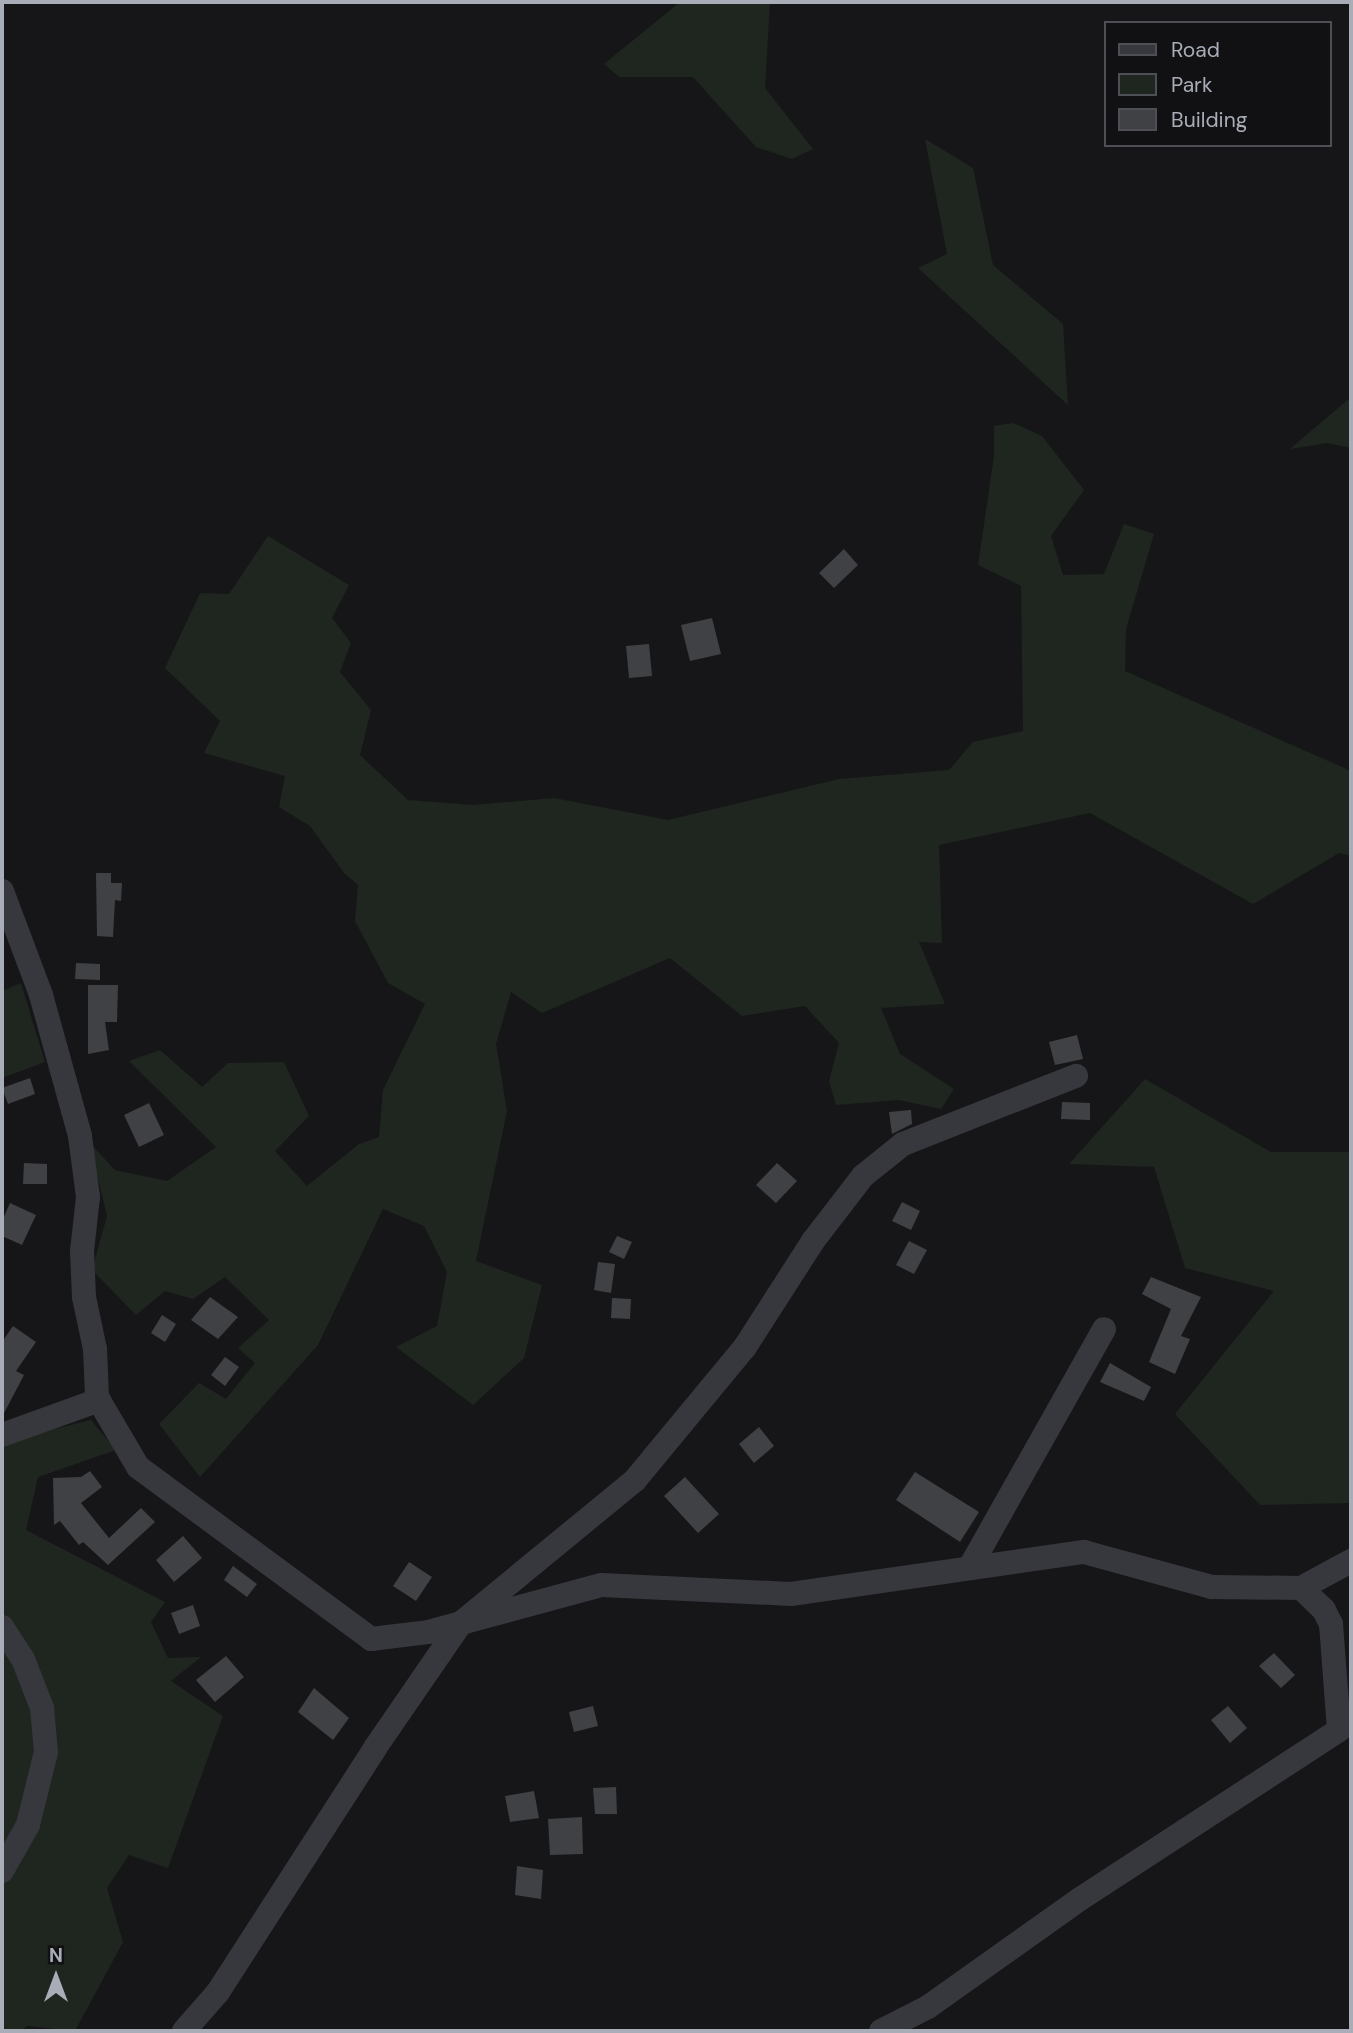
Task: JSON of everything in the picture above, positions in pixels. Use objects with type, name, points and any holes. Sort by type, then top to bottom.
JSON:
[{"type":"street","points":[[2,891],[41,995],[80,1136],[88,1197],[82,1251],[84,1297],[95,1349],[100,1400],[138,1467],[371,1639],[461,1623],[601,1585],[791,1594],[1084,1552],[1212,1587],[1301,1588],[1351,1561]]},
{"type":"street","points":[[184,2031],[218,1992],[375,1748],[461,1623],[635,1480],[746,1347],[813,1241],[863,1176],[903,1144],[1076,1076]]},
{"type":"street","points":[[970,1567],[1104,1329]]},
{"type":"street","points":[[2,1435],[100,1400]]},
{"type":"street","points":[[881,2031],[928,2007],[1080,1899],[1339,1730],[1331,1624],[1324,1610],[1301,1588]]},
{"type":"street","points":[[2,1626],[23,1659],[43,1708],[46,1752],[28,1825],[2,1871]]},
{"type":"green space","points":[[680,2],[770,2],[765,88],[813,149],[792,159],[756,147],[693,77],[619,77],[604,64]]},
{"type":"green space","points":[[925,139],[973,168],[993,265],[1063,324],[1068,405],[918,268],[947,254]]},
{"type":"green space","points":[[1351,397],[1351,448],[1327,443],[1290,449]]},
{"type":"green space","points":[[1013,423],[1042,436],[1084,490],[1051,536],[1063,575],[1104,574],[1124,524],[1154,534],[1126,629],[1125,671],[1351,771],[1351,856],[1339,853],[1253,904],[1090,813],[939,845],[942,943],[919,942],[945,1004],[881,1008],[900,1054],[954,1089],[941,1109],[899,1100],[836,1105],[829,1081],[839,1043],[805,1006],[742,1016],[670,958],[542,1013],[511,992],[496,1044],[507,1111],[476,1261],[542,1285],[524,1358],[473,1405],[396,1347],[437,1326],[447,1272],[424,1226],[383,1209],[318,1345],[200,1477],[159,1424],[199,1383],[226,1399],[255,1363],[238,1348],[269,1320],[225,1277],[193,1299],[165,1291],[136,1315],[92,1270],[107,1216],[89,1142],[115,1170],[167,1181],[216,1147],[129,1061],[160,1050],[202,1087],[228,1063],[284,1062],[309,1116],[275,1151],[307,1186],[359,1144],[379,1137],[383,1090],[425,1004],[388,983],[355,921],[358,885],[344,873],[310,826],[279,807],[285,776],[204,753],[220,721],[165,668],[200,593],[229,594],[268,536],[349,585],[332,618],[351,643],[340,672],[371,710],[360,755],[408,800],[473,805],[554,798],[668,820],[839,779],[949,770],[973,742],[1023,731],[1021,586],[978,565],[994,456],[994,426]]},
{"type":"green space","points":[[21,983],[45,1062],[2,1078],[2,991]]},
{"type":"green space","points":[[1145,1079],[1271,1152],[1351,1152],[1351,1503],[1260,1505],[1175,1414],[1274,1291],[1185,1268],[1154,1167],[1069,1164]]},
{"type":"green space","points":[[91,1420],[116,1450],[38,1477],[26,1530],[165,1602],[151,1622],[168,1658],[201,1657],[171,1681],[223,1716],[168,1868],[129,1855],[107,1888],[123,1942],[75,2031],[27,2026],[22,2031],[2,2031],[2,1883],[36,1828],[34,1654],[2,1614],[2,1442]]},
{"type":"green space","points":[[2,1639],[33,1713],[34,1754],[26,1804],[2,1854]]},
{"type":"building","points":[[844,549],[858,565],[834,588],[819,573]]},
{"type":"building","points":[[712,618],[721,654],[690,661],[681,625]]},
{"type":"building","points":[[649,644],[652,676],[629,678],[626,646]]},
{"type":"building","points":[[96,873],[111,873],[111,883],[122,883],[121,901],[115,900],[113,937],[97,936]]},
{"type":"building","points":[[76,963],[100,964],[100,980],[75,979]]},
{"type":"building","points":[[88,985],[118,985],[117,1022],[105,1022],[109,1050],[88,1054]]},
{"type":"building","points":[[1077,1035],[1083,1059],[1055,1065],[1049,1042]]},
{"type":"building","points":[[30,1078],[35,1094],[8,1104],[2,1088]]},
{"type":"building","points":[[1062,1102],[1090,1103],[1090,1120],[1061,1119]]},
{"type":"building","points":[[149,1103],[164,1135],[139,1147],[124,1115]]},
{"type":"building","points":[[911,1110],[912,1124],[892,1134],[889,1112]]},
{"type":"building","points":[[24,1163],[47,1164],[47,1184],[23,1184]]},
{"type":"building","points":[[777,1163],[797,1181],[776,1203],[756,1185]]},
{"type":"building","points":[[902,1202],[920,1211],[911,1230],[892,1221]]},
{"type":"building","points":[[10,1203],[36,1215],[22,1245],[2,1236],[2,1221]]},
{"type":"building","points":[[617,1236],[632,1242],[624,1259],[609,1252]]},
{"type":"building","points":[[909,1241],[927,1250],[914,1274],[896,1265]]},
{"type":"building","points":[[598,1262],[615,1264],[611,1293],[594,1290]]},
{"type":"building","points":[[1151,1277],[1201,1297],[1181,1336],[1190,1339],[1175,1374],[1149,1362],[1171,1309],[1142,1294]]},
{"type":"building","points":[[210,1297],[238,1317],[218,1339],[191,1320]]},
{"type":"building","points":[[612,1298],[631,1299],[630,1319],[611,1318]]},
{"type":"building","points":[[162,1315],[176,1324],[165,1342],[151,1333]]},
{"type":"building","points":[[13,1326],[36,1342],[16,1371],[24,1375],[2,1417],[2,1342]]},
{"type":"building","points":[[225,1357],[239,1367],[225,1386],[211,1375]]},
{"type":"building","points":[[1110,1363],[1151,1387],[1144,1401],[1100,1382]]},
{"type":"building","points":[[759,1427],[774,1446],[754,1463],[739,1444]]},
{"type":"building","points":[[90,1471],[102,1487],[81,1503],[109,1538],[141,1508],[155,1522],[108,1565],[83,1542],[79,1545],[60,1521],[54,1525],[53,1478],[81,1477]]},
{"type":"building","points":[[915,1472],[979,1512],[960,1542],[896,1500]]},
{"type":"building","points":[[685,1477],[719,1514],[698,1533],[664,1496]]},
{"type":"building","points":[[183,1536],[202,1558],[174,1582],[156,1560]]},
{"type":"building","points":[[409,1562],[432,1577],[416,1601],[393,1586]]},
{"type":"building","points":[[233,1566],[257,1584],[247,1597],[224,1580]]},
{"type":"building","points":[[193,1605],[200,1626],[179,1634],[171,1613]]},
{"type":"building","points":[[1274,1653],[1295,1675],[1281,1688],[1259,1666]]},
{"type":"building","points":[[226,1656],[244,1677],[215,1702],[196,1680]]},
{"type":"building","points":[[314,1688],[349,1718],[333,1740],[298,1712]]},
{"type":"building","points":[[593,1706],[598,1726],[574,1732],[569,1712]]},
{"type":"building","points":[[1228,1706],[1247,1728],[1230,1743],[1211,1720]]},
{"type":"building","points":[[616,1787],[617,1814],[595,1814],[593,1788]]},
{"type":"building","points":[[534,1791],[539,1818],[510,1822],[505,1796]]},
{"type":"building","points":[[582,1817],[583,1854],[550,1855],[548,1819]]},
{"type":"building","points":[[517,1866],[543,1870],[541,1899],[515,1895]]}]
